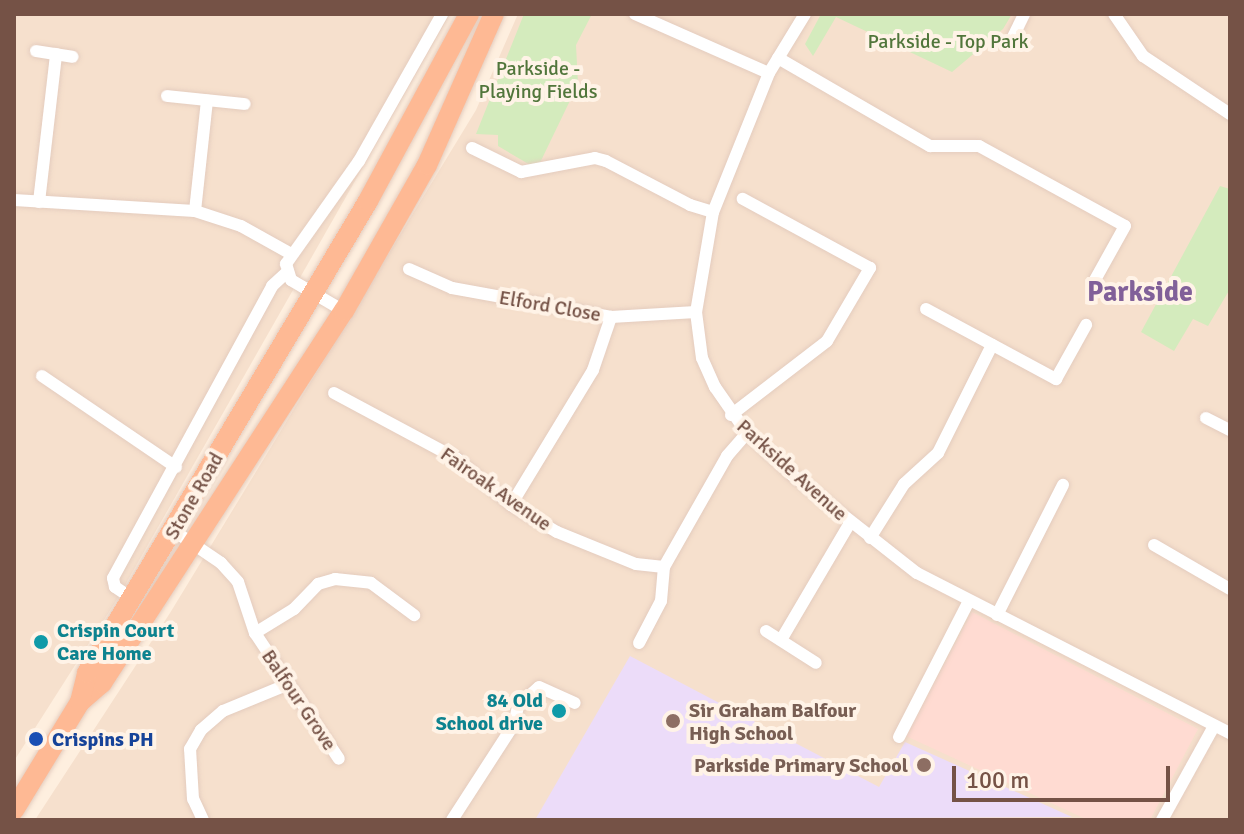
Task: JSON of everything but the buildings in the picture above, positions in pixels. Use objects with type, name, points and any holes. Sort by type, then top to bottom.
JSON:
[{"type":"highway","name":"Stone Road","points":[[80,702],[87,673],[314,291],[469,14]]},
{"type":"highway","name":"Stone Road","points":[[14,810],[80,702],[102,683],[344,311],[427,165],[494,14]]},
{"type":"street","points":[[133,599],[115,587],[113,578],[272,286],[286,273],[291,254],[359,161],[442,14]]},
{"type":"street","points":[[635,14],[769,73]]},
{"type":"street","name":"Parkside Avenue","points":[[805,14],[769,73],[713,212],[696,312],[707,372],[731,415],[747,433],[850,523],[917,573],[1230,733]]},
{"type":"street","points":[[1013,37],[1024,14]]},
{"type":"street","points":[[1114,14],[1152,64],[1230,114]]},
{"type":"street","points":[[36,51],[73,57]]},
{"type":"street","points":[[39,202],[56,54]]},
{"type":"street","points":[[778,58],[930,146],[979,146],[1125,226],[1095,280]]},
{"type":"street","points":[[167,96],[245,104]]},
{"type":"street","points":[[195,211],[207,101]]},
{"type":"street","points":[[472,148],[521,172],[595,158],[690,205],[713,212]]},
{"type":"street","points":[[731,415],[827,341],[870,268],[743,199]]},
{"type":"street","points":[[14,200],[195,211],[241,226],[291,254]]},
{"type":"street","name":"Elford Close","points":[[409,269],[452,288],[611,317],[696,312]]},
{"type":"street","points":[[286,273],[344,311]]},
{"type":"street","points":[[926,309],[1056,379],[1086,325]]},
{"type":"street","points":[[511,505],[593,370],[611,317]]},
{"type":"street","points":[[870,538],[904,484],[938,453],[992,345]]},
{"type":"street","points":[[42,376],[176,467]]},
{"type":"street","name":"Fairoak Avenue","points":[[334,393],[457,459],[511,505],[607,555],[664,567]]},
{"type":"street","points":[[1206,418],[1230,430]]},
{"type":"street","points":[[639,643],[661,601],[664,567],[727,456],[747,433]]},
{"type":"street","points":[[997,615],[1063,485]]},
{"type":"street","points":[[781,640],[850,523]]},
{"type":"street","name":"Balfour Grove","points":[[174,531],[195,543],[238,582],[255,633],[286,685],[339,759]]},
{"type":"street","points":[[1154,545],[1230,589]]},
{"type":"street","points":[[255,633],[294,609],[318,584],[335,579],[371,583],[414,615]]},
{"type":"street","points":[[899,737],[969,601]]},
{"type":"street","points":[[766,631],[816,663]]},
{"type":"street","points":[[203,820],[193,799],[190,749],[201,730],[223,711],[286,685]]},
{"type":"street","points":[[452,820],[514,724],[518,706],[539,687],[575,703]]},
{"type":"street","points":[[1162,820],[1214,726]]},
{"type":"shaded area","points":[[14,14],[450,14],[116,601],[14,761]]},
{"type":"shaded area","points":[[518,14],[1230,14],[1230,820],[35,820],[170,613],[476,110]]},
{"type":"shaded area","points":[[972,612],[1198,729],[1150,820],[1088,820],[906,736]]},
{"type":"shaded area","name":"Sir Graham Balfour High School","points":[[630,656],[879,787],[905,742],[1072,817],[535,820]]},
{"type":"green space","name":"Parkside - Playing Fields","points":[[524,14],[592,14],[576,45],[578,84],[537,169],[498,146],[498,135],[476,134]]},
{"type":"green space","name":"Parkside - Top Park","points":[[821,14],[1012,14],[1003,29],[952,72],[836,17],[813,56],[805,44]]},
{"type":"green space","points":[[1220,186],[1230,189],[1230,289],[1208,326],[1193,319],[1174,351],[1141,332]]},
{"type":"place","name":"Crispin Court Care Home","points":[[41,642]]},
{"type":"place","name":"84 Old School drive","points":[[559,711]]},
{"type":"place","name":"Sir Graham Balfour High School","points":[[673,721]]},
{"type":"place","name":"Crispins PH","points":[[36,739]]},
{"type":"place","name":"Parkside Primary School","points":[[924,765]]},
{"type":"district","name":"Parkside","points":[[1140,292]]}]
